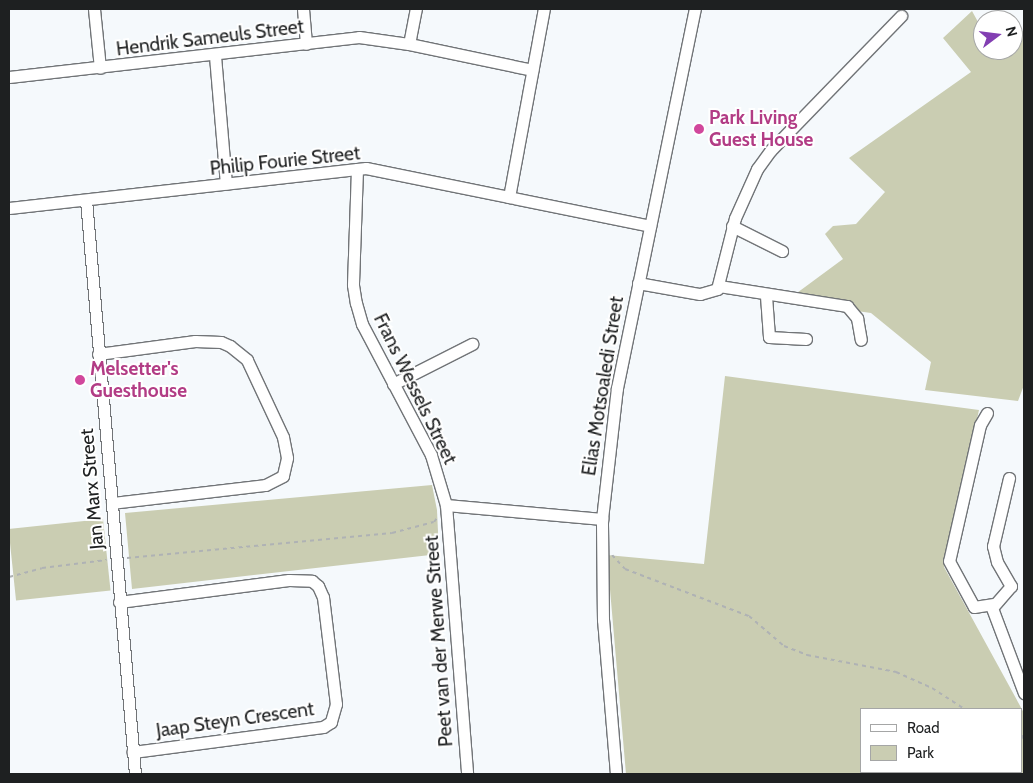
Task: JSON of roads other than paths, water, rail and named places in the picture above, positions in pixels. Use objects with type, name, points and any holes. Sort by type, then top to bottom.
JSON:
[{"type":"street","points":[[94,9],[100,68]]},
{"type":"street","points":[[303,9],[306,44]]},
{"type":"street","points":[[409,44],[416,9]]},
{"type":"street","points":[[509,197],[544,9]]},
{"type":"street","name":"Elias Motsoaledi Street","points":[[616,774],[603,620],[602,519],[617,388],[695,9]]},
{"type":"street","points":[[638,283],[700,294],[713,292],[719,286],[732,226],[757,169],[771,150],[901,16]]},
{"type":"street","name":"Hendrik Sameuls Street","points":[[9,78],[215,56],[359,37],[409,44],[532,70]]},
{"type":"street","points":[[215,56],[226,184]]},
{"type":"street","name":"Philip Fourie Street","points":[[9,208],[357,168],[650,226]]},
{"type":"street","name":"Frans Wessels Street","points":[[357,168],[354,295],[362,324],[431,455],[446,505]]},
{"type":"street","name":"Jan Marx Street","points":[[86,200],[135,774]]},
{"type":"street","points":[[732,226],[782,251]]},
{"type":"street","points":[[719,286],[766,296],[848,307],[859,322],[861,340]]},
{"type":"street","points":[[766,296],[769,337],[806,339]]},
{"type":"street","points":[[98,354],[195,341],[221,342],[230,346],[247,360],[283,438],[287,458],[283,476],[265,485],[112,503]]},
{"type":"street","points":[[393,384],[472,344]]},
{"type":"street","points":[[987,413],[980,425],[949,562],[974,608],[994,604],[1011,586],[993,549],[1009,478]]},
{"type":"street","points":[[446,505],[602,519]]},
{"type":"street","name":"Peet van der Merwe Street","points":[[446,505],[467,774]]},
{"type":"street","name":"Jaap Steyn Crescent","points":[[119,602],[289,580],[312,581],[318,586],[323,597],[336,704],[330,722],[317,728],[133,752]]},
{"type":"street","points":[[994,604],[997,623],[1024,693]]},
{"type":"place","name":"Park Living Guest House","points":[[699,129]]},
{"type":"place","name":"Melsetter's Guesthouse","points":[[80,380]]}]
